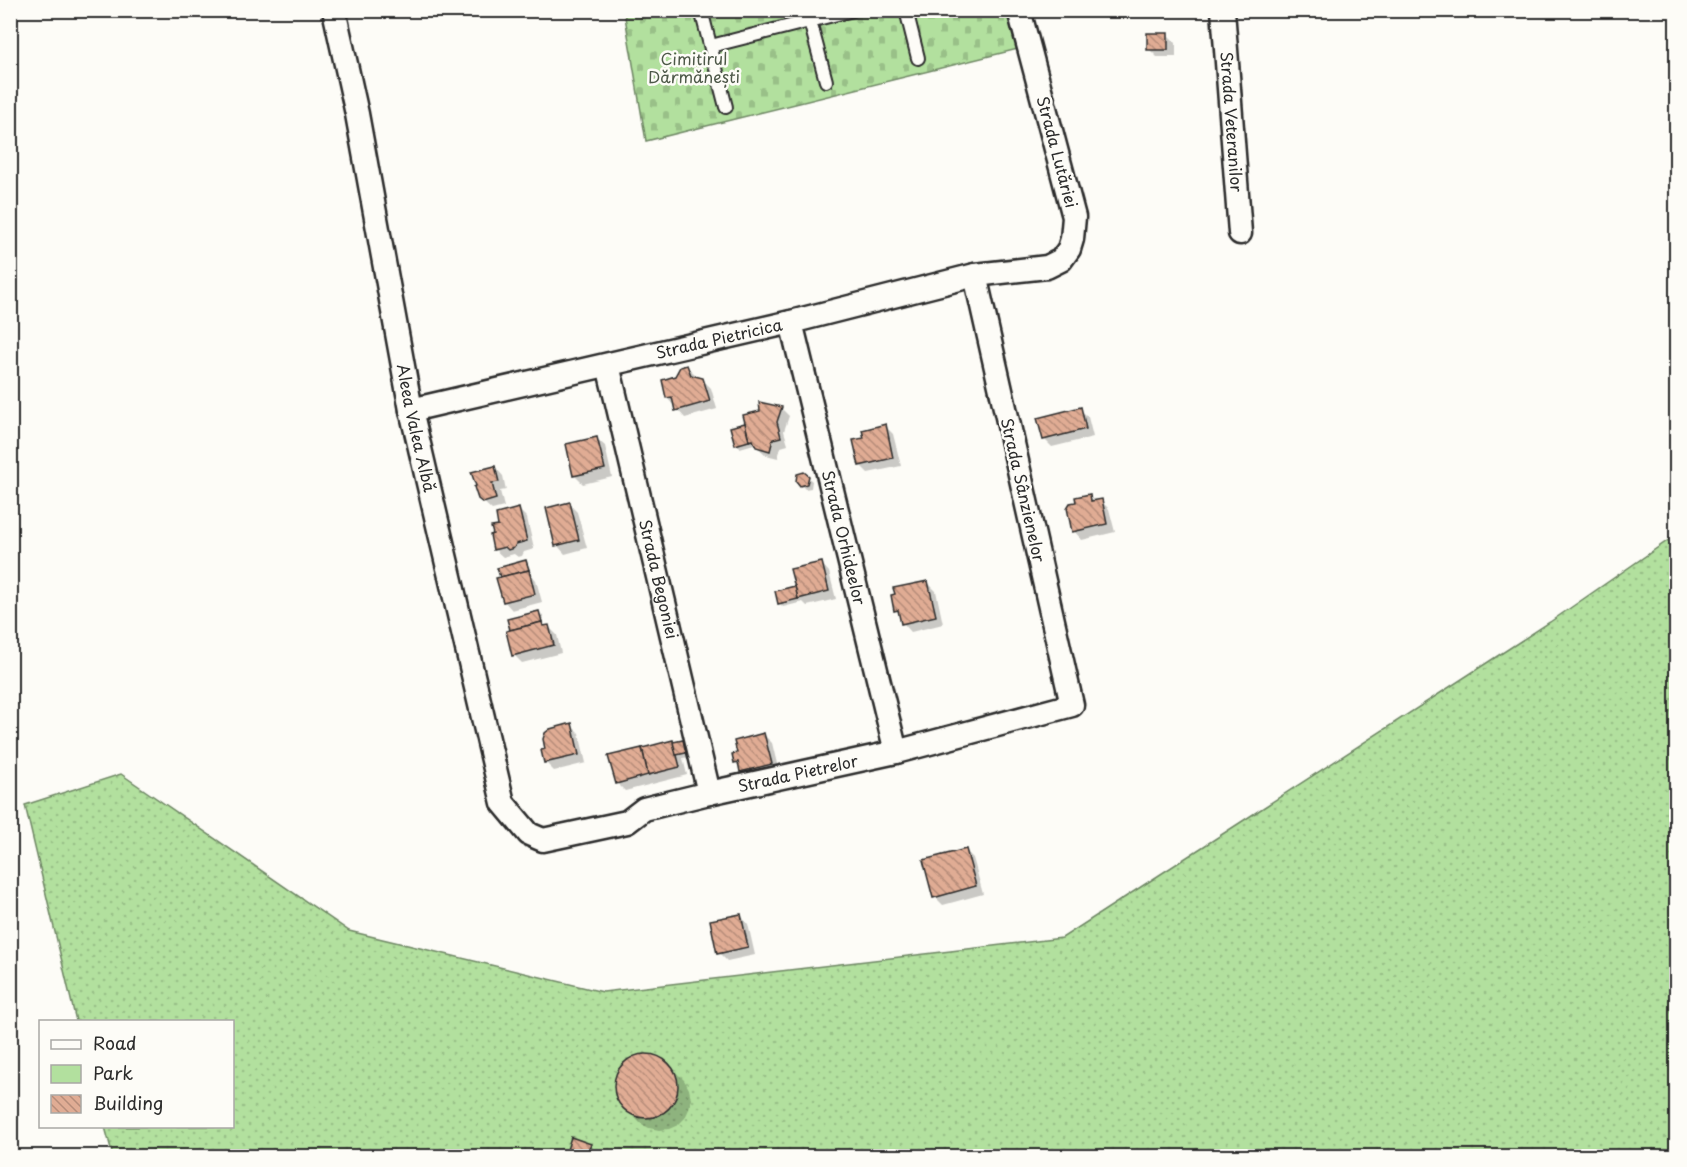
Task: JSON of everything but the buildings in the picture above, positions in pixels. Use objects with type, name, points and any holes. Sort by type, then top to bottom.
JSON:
[{"type":"street","name":"Aleea Valea Albă","points":[[334,10],[357,114],[411,410],[503,803],[529,834]]},
{"type":"street","name":"Strada Lutăriei","points":[[1019,10],[1074,217],[1069,249],[1061,260],[1047,267],[1029,269]]},
{"type":"street","name":"Strada Veteranilor","points":[[1224,10],[1240,233]]},
{"type":"street","name":"Strada Pietricica","points":[[411,410],[791,322],[975,275],[1029,269]]},
{"type":"street","name":"Strada Sânzienelor","points":[[975,275],[1072,705]]},
{"type":"street","name":"Strada Orhideelor","points":[[791,322],[896,752]]},
{"type":"street","name":"Strada Begoniei","points":[[608,365],[709,793]]},
{"type":"street","name":"Strada Pietrelor","points":[[529,834],[543,840],[627,822],[644,809],[896,752],[1072,705]]},
{"type":"lane","points":[[702,10],[726,107]]},
{"type":"lane","points":[[711,46],[808,16],[853,10]]},
{"type":"lane","points":[[906,10],[918,57]]},
{"type":"lane","points":[[808,16],[826,81]]},
{"type":"green space","name":"Cimitirul Dărmănești","points":[[624,11],[1008,11],[1018,49],[646,141]]},
{"type":"green space","points":[[1676,535],[1676,1156],[113,1156],[105,1128],[234,1128],[234,1020],[76,1020],[25,805],[121,774],[349,931],[603,992],[1062,938],[1550,622]]}]
